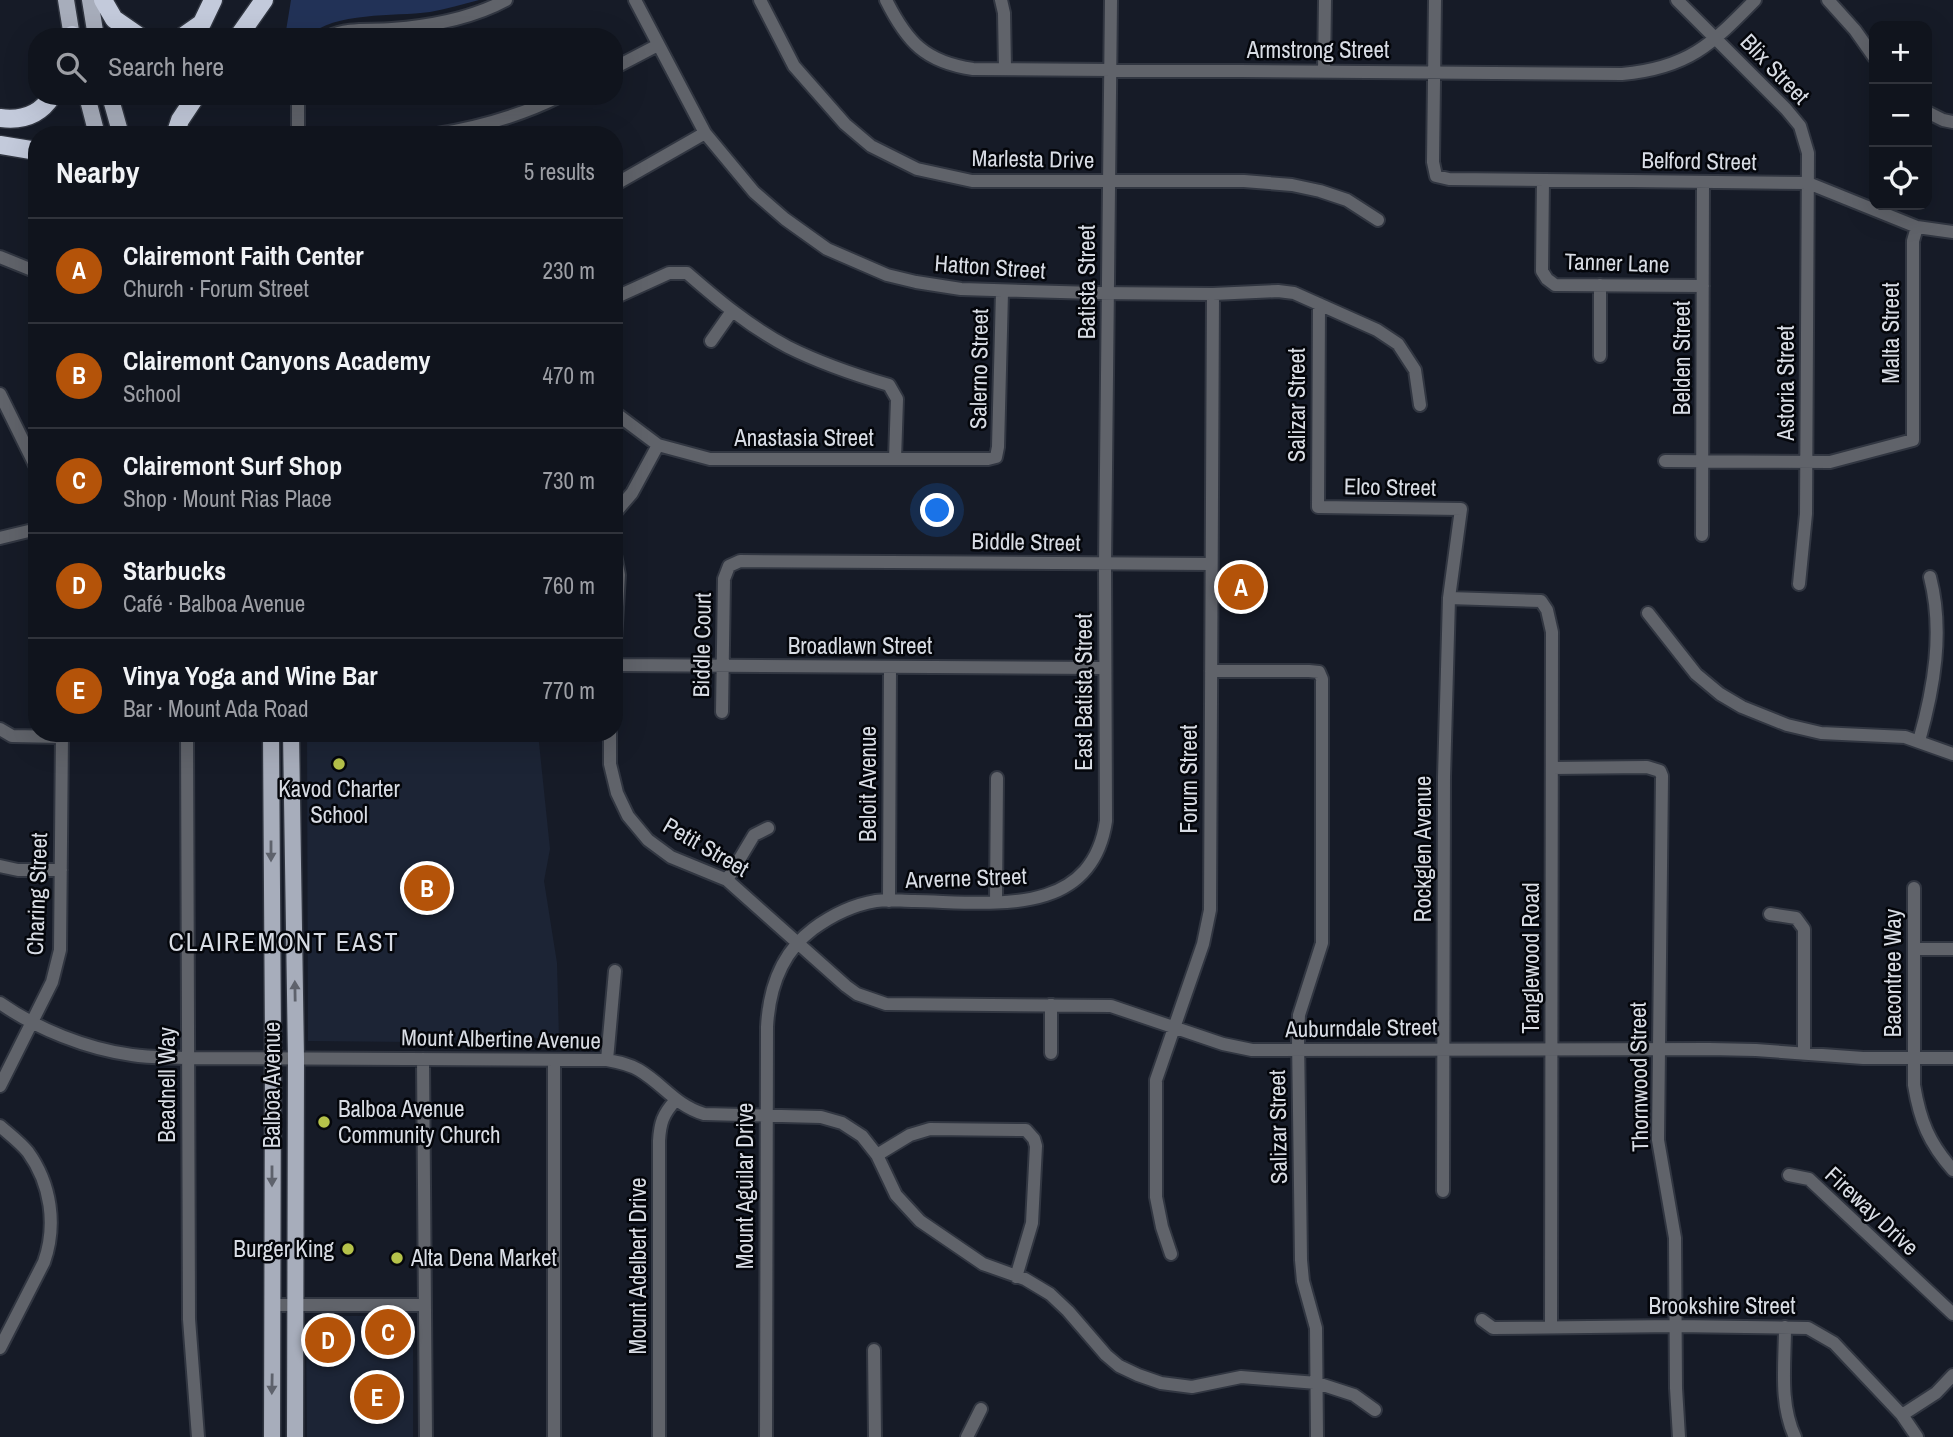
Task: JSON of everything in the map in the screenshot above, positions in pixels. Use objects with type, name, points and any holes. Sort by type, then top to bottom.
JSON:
[{"type":"highway","points":[[103,0],[114,19],[127,28]]},
{"type":"highway","points":[[195,28],[202,23],[213,0]]},
{"type":"highway","points":[[244,28],[264,0]]},
{"type":"highway","points":[[0,118],[17,120],[44,109],[46,105]]},
{"type":"highway","points":[[178,126],[190,105]]},
{"type":"highway","points":[[0,145],[28,150]]},
{"type":"main road","points":[[66,0],[71,28]]},
{"type":"main road","points":[[90,0],[95,28]]},
{"type":"main road","points":[[89,105],[95,126]]},
{"type":"main road","points":[[113,105],[118,126]]},
{"type":"main road","name":"Balboa Avenue","points":[[271,742],[272,1437]]},
{"type":"main road","name":"Balboa Avenue","points":[[291,742],[296,1059],[295,1437]]},
{"type":"street","points":[[401,28],[453,20],[506,0]]},
{"type":"street","name":"Hatton Street","points":[[635,0],[705,133],[754,192],[827,250],[887,275],[916,282],[1002,292],[1294,293],[1377,330],[1398,344],[1415,370],[1420,405]]},
{"type":"street","name":"Marlesta Drive","points":[[760,0],[794,66],[815,92],[845,124],[871,146],[917,169],[972,181],[1244,181],[1292,185],[1347,200],[1378,220]]},
{"type":"street","name":"Armstrong Street","points":[[886,0],[907,36],[925,53],[952,66],[1005,69],[1622,74],[1652,71],[1679,61],[1717,39],[1755,0]]},
{"type":"street","points":[[1001,0],[1004,13],[1005,69]]},
{"type":"street","name":"Batista Street","points":[[1105,564],[1111,0]]},
{"type":"street","points":[[1324,71],[1325,0]]},
{"type":"street","points":[[1434,72],[1435,0]]},
{"type":"street","name":"Blix Street","points":[[1677,0],[1800,126],[1808,153],[1808,183]]},
{"type":"street","points":[[1828,0],[1869,50]]},
{"type":"street","points":[[623,63],[658,45]]},
{"type":"street","name":"Belford Street","points":[[1434,72],[1433,162],[1436,176],[1449,179],[1808,183],[1917,227],[1953,232]]},
{"type":"street","points":[[298,105],[298,126]]},
{"type":"street","points":[[481,126],[542,105]]},
{"type":"street","points":[[1932,114],[1953,122]]},
{"type":"street","points":[[623,180],[705,133]]},
{"type":"street","name":"Tanner Lane","points":[[1543,180],[1542,271],[1546,279],[1555,285],[1703,286]]},
{"type":"street","name":"Belden Street","points":[[1702,535],[1703,182]]},
{"type":"street","name":"Astoria Street","points":[[1799,584],[1806,514],[1808,183]]},
{"type":"street","name":"Malta Street","points":[[1807,462],[1830,462],[1913,440],[1913,241],[1917,227]]},
{"type":"street","points":[[0,257],[28,268]]},
{"type":"street","points":[[623,294],[669,273],[683,272],[732,312],[787,346],[842,371],[889,385],[898,399],[895,458]]},
{"type":"street","points":[[1600,285],[1600,356]]},
{"type":"street","name":"Salerno Street","points":[[999,447],[1002,292]]},
{"type":"street","name":"Forum Street","points":[[1171,1254],[1156,1197],[1156,1080],[1203,944],[1210,910],[1213,294]]},
{"type":"street","name":"Salizar Street","points":[[1318,507],[1319,304]]},
{"type":"street","points":[[711,341],[732,312]]},
{"type":"street","points":[[0,394],[28,451]]},
{"type":"street","name":"Anastasia Street","points":[[623,419],[658,445],[710,458],[988,459],[996,457],[999,447]]},
{"type":"street","points":[[623,504],[632,493],[658,445]]},
{"type":"street","points":[[1665,461],[1807,462]]},
{"type":"street","name":"Elco Street","points":[[1318,507],[1461,509]]},
{"type":"street","name":"Rockglen Avenue","points":[[1443,1191],[1444,777],[1449,598],[1461,509]]},
{"type":"street","points":[[0,538],[28,531]]},
{"type":"street","name":"Biddle Street","points":[[724,579],[729,566],[740,561],[1212,564]]},
{"type":"street","name":"East Batista Street","points":[[1105,564],[1106,821]]},
{"type":"street","points":[[1919,741],[1931,699],[1936,665],[1935,596],[1930,577]]},
{"type":"street","name":"Biddle Court","points":[[722,712],[724,579]]},
{"type":"street","name":"Tanglewood Road","points":[[1449,598],[1541,601],[1547,610],[1552,632],[1551,1327]]},
{"type":"street","points":[[1648,613],[1696,674],[1720,694],[1742,707],[1787,725],[1821,733],[1905,737],[1953,754]]},
{"type":"street","name":"Broadlawn Street","points":[[623,666],[1105,668]]},
{"type":"street","name":"Beloit Avenue","points":[[889,901],[890,667]]},
{"type":"street","name":"Salizar Street","points":[[1211,671],[1310,671],[1319,673],[1322,679],[1322,943],[1299,1015],[1298,1050],[1301,1260],[1303,1281],[1316,1328],[1317,1437]]},
{"type":"street","points":[[0,729],[12,736],[28,736]]},
{"type":"street","name":"Charing Street","points":[[0,1086],[52,982],[60,950],[62,742]]},
{"type":"street","name":"Beadnell Way","points":[[187,742],[189,1319],[198,1437]]},
{"type":"street","name":"Petit Street","points":[[610,742],[610,764],[617,793],[636,826],[648,840],[671,857],[727,880],[797,943]]},
{"type":"street","name":"Thornwood Street","points":[[1552,768],[1647,767],[1660,771],[1662,776],[1658,1140],[1675,1238],[1675,1388],[1679,1437]]},
{"type":"street","points":[[996,902],[997,778]]},
{"type":"street","name":"Arverne Street","points":[[797,943],[832,916],[854,906],[889,901],[996,902],[1054,893],[1073,884],[1090,865],[1103,839],[1106,821]]},
{"type":"street","points":[[727,880],[754,835],[768,828]]},
{"type":"street","points":[[0,866],[18,870],[61,870]]},
{"type":"street","name":"Bacontree Way","points":[[1914,888],[1913,1058],[1919,1113],[1934,1146],[1953,1170]]},
{"type":"street","points":[[1770,914],[1796,918],[1804,929],[1804,1054]]},
{"type":"street","name":"Auburndale Street","points":[[797,943],[857,994],[886,1004],[1111,1006],[1236,1048],[1658,1048],[1756,1050],[1863,1058],[1953,1058]]},
{"type":"street","name":"Mount Aguilar Drive","points":[[766,1437],[768,1005],[781,966],[797,943]]},
{"type":"street","points":[[1914,949],[1953,949]]},
{"type":"street","points":[[607,1060],[615,971]]},
{"type":"street","name":"Mount Albertine Avenue","points":[[0,1003],[31,1022],[68,1038],[133,1055],[273,1059],[607,1060],[641,1071],[675,1101],[704,1114],[821,1117],[842,1123],[862,1136],[877,1156],[896,1195],[920,1221],[983,1264],[1026,1279],[1050,1294],[1119,1366],[1161,1383],[1192,1387],[1241,1377],[1317,1383],[1354,1395],[1375,1410]]},
{"type":"street","points":[[1051,1005],[1051,1053]]},
{"type":"street","points":[[423,1059],[426,1437]]},
{"type":"street","points":[[554,1060],[554,1437]]},
{"type":"street","name":"Mount Adelbert Drive","points":[[659,1437],[659,1141],[660,1123],[675,1101]]},
{"type":"street","points":[[0,1126],[27,1151],[43,1180],[52,1213],[49,1248],[44,1262],[0,1348]]},
{"type":"street","points":[[877,1156],[909,1135],[930,1129],[1026,1130],[1036,1146],[1032,1223],[1016,1277]]},
{"type":"street","name":"Fireway Drive","points":[[1789,1175],[1809,1179],[1953,1314]]},
{"type":"street","points":[[273,1305],[425,1305]]},
{"type":"street","name":"Brookshire Street","points":[[1482,1320],[1493,1328],[1808,1328],[1835,1343],[1902,1416],[1917,1437]]},
{"type":"street","points":[[1785,1327],[1784,1391],[1795,1437]]},
{"type":"street","points":[[874,1350],[875,1437]]},
{"type":"street","points":[[1902,1416],[1936,1393],[1953,1375]]},
{"type":"street","points":[[967,1437],[981,1409]]},
{"type":"shaded area","points":[[291,0],[479,0],[430,12],[348,19],[321,28],[286,28]]},
{"type":"shaded area","points":[[307,742],[539,742],[550,849],[544,881],[557,963],[559,1039],[515,1037],[416,1042],[308,1041]]},
{"type":"shaded area","points":[[319,1316],[401,1316],[411,1320],[413,1437],[307,1437],[306,1323]]},
{"type":"place","name":"Clairemont Faith Center","points":[[1241,587]]},
{"type":"place","name":"Kavod Charter School","points":[[339,764]]},
{"type":"place","name":"Clairemont Canyons Academy","points":[[427,888]]},
{"type":"place","name":"Balboa Avenue Community Church","points":[[324,1122]]},
{"type":"place","name":"Burger King","points":[[348,1249]]},
{"type":"place","name":"Alta Dena Market","points":[[397,1258]]},
{"type":"place","name":"Clairemont Surf Shop","points":[[388,1332]]},
{"type":"place","name":"Starbucks","points":[[328,1340]]},
{"type":"place","name":"Vinya Yoga and Wine Bar","points":[[377,1397]]},
{"type":"district","name":"CLAIREMONT EAST","points":[[284,942]]}]
